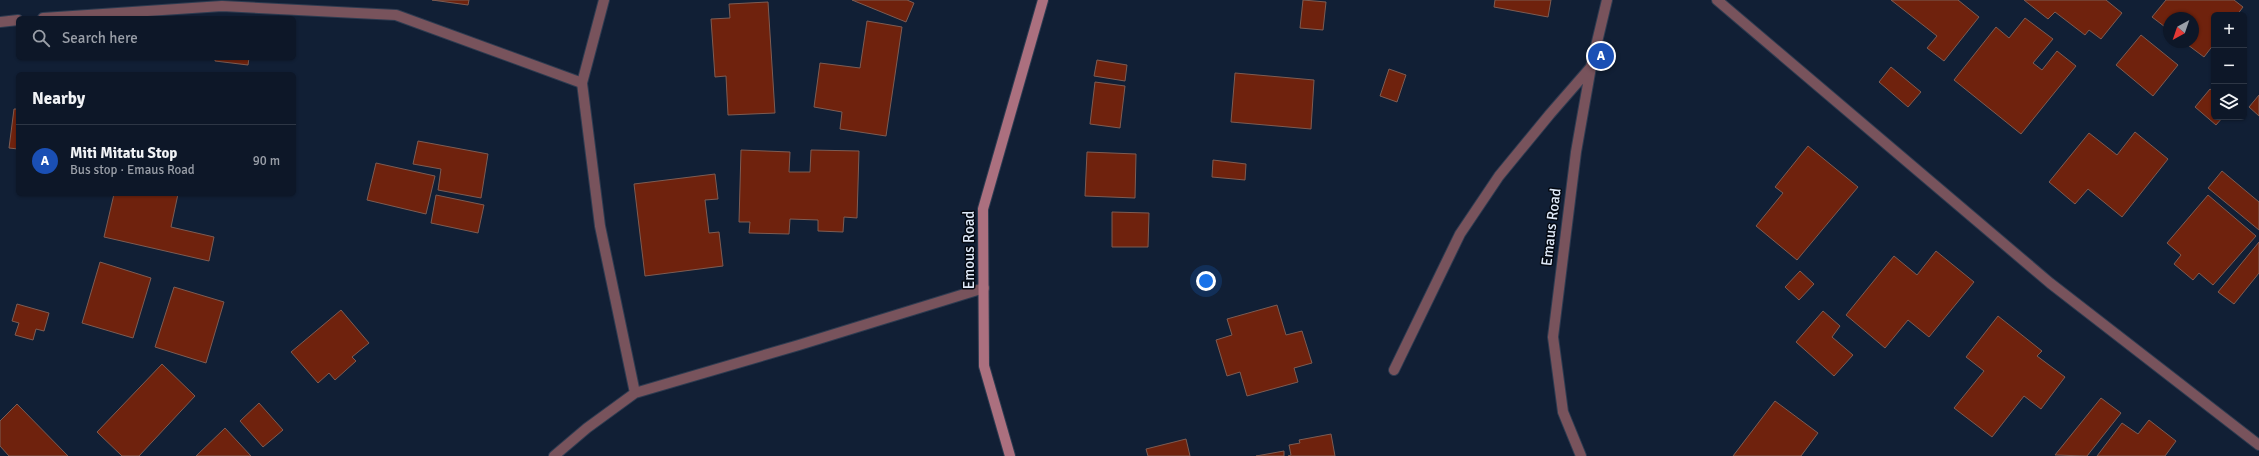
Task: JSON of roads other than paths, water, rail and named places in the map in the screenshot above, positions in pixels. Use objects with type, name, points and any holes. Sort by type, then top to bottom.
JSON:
[{"type":"street","points":[[604,0],[582,83],[600,226],[635,393]]},
{"type":"street","name":"Emous Road","points":[[1010,456],[984,366],[983,209],[1043,0]]},
{"type":"street","name":"Emaus Road","points":[[1581,456],[1563,412],[1553,337],[1576,152],[1591,68],[1607,0]]},
{"type":"street","points":[[1716,0],[2050,283],[2259,445]]},
{"type":"street","points":[[73,16],[222,6],[396,15],[582,83]]},
{"type":"street","points":[[0,22],[16,20]]},
{"type":"street","points":[[1394,370],[1460,234],[1499,176],[1550,114],[1591,68]]},
{"type":"street","points":[[554,456],[587,428],[635,393],[799,346],[984,288]]},
{"type":"place","name":"Miti Mitatu Stop","points":[[1601,56]]}]
